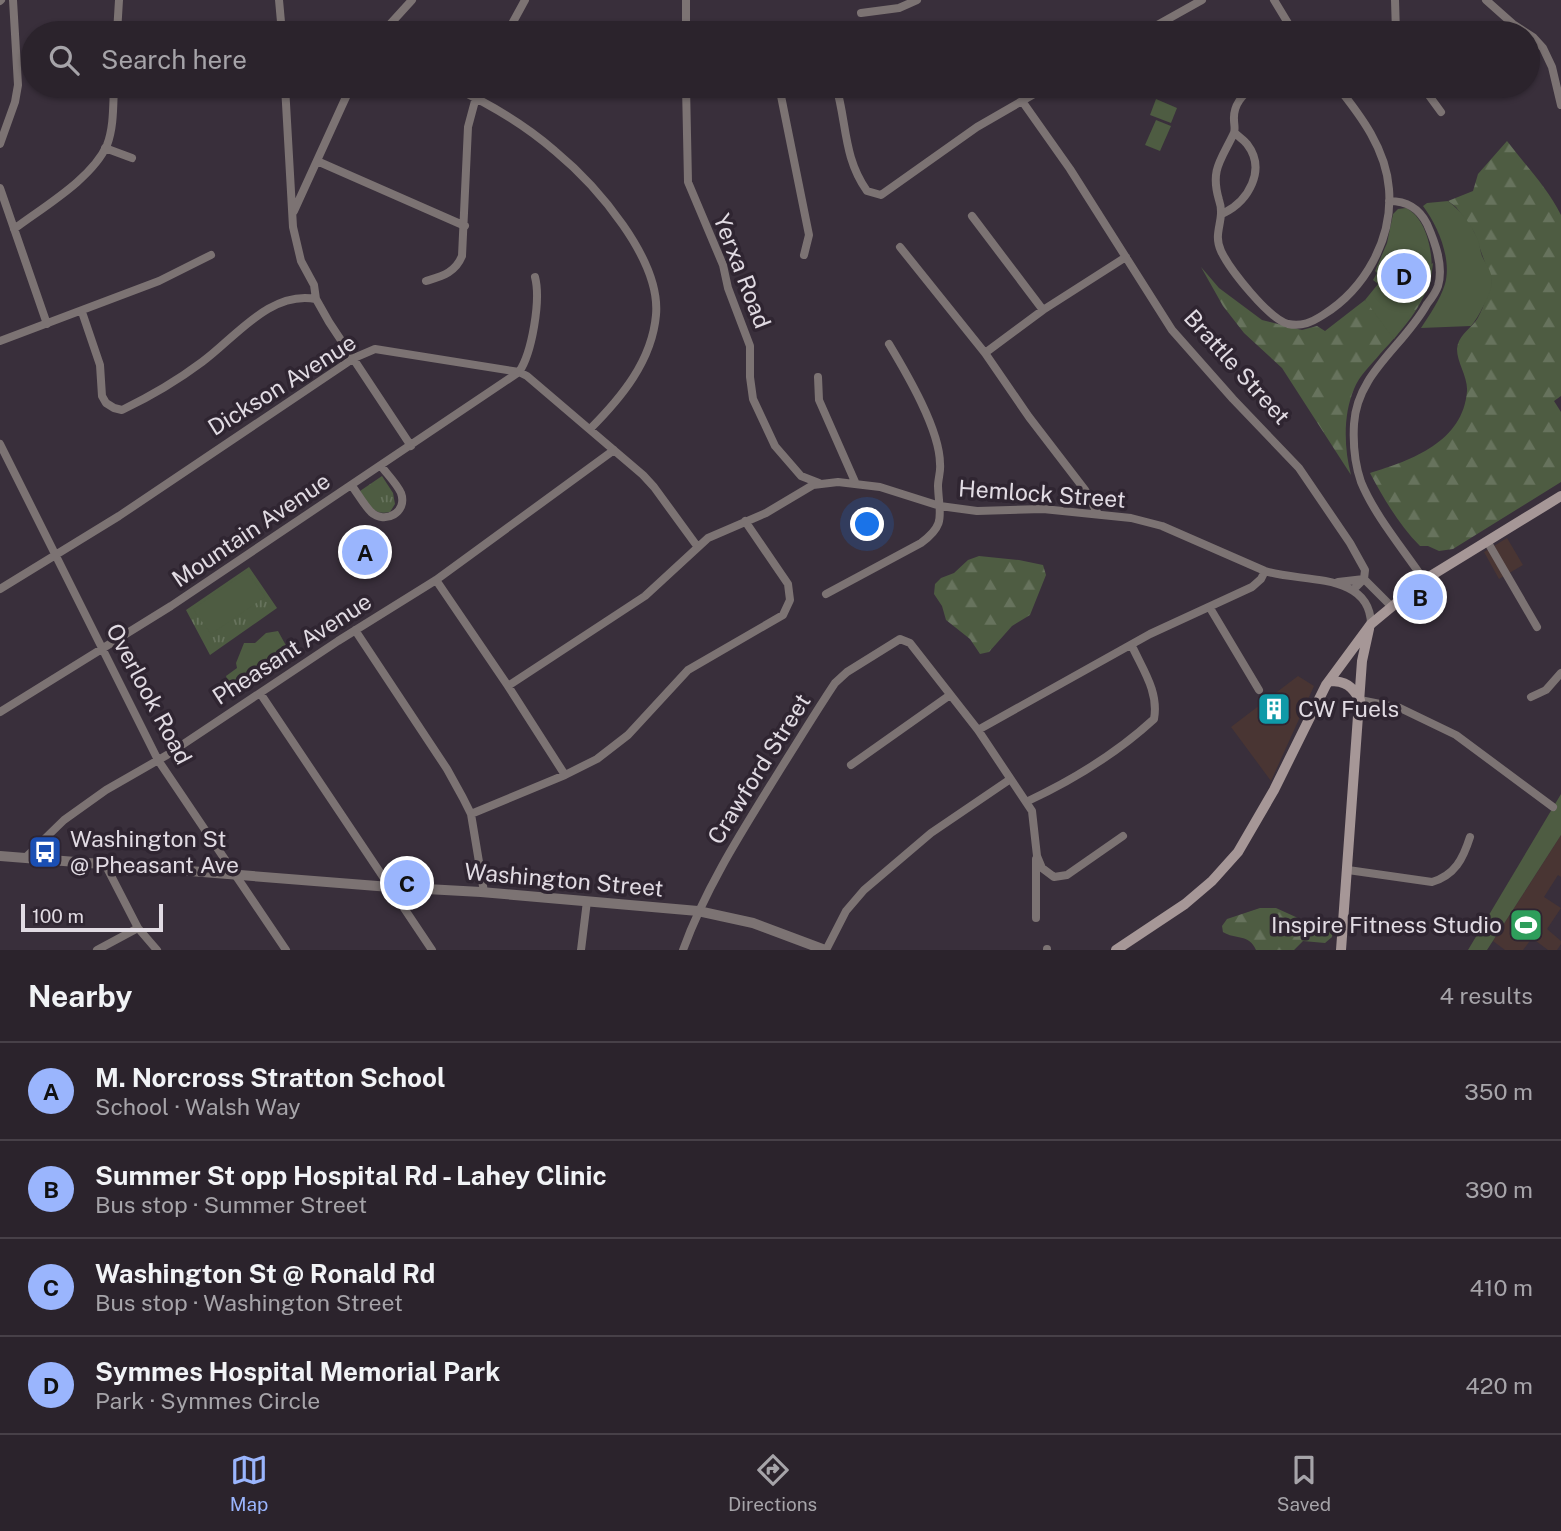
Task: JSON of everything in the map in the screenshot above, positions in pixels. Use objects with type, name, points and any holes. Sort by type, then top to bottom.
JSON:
[{"type":"main road","points":[[1116,950],[1185,904],[1212,881],[1238,852],[1274,790],[1329,681],[1370,624],[1424,580],[1561,496]]},
{"type":"main road","points":[[1341,950],[1362,660],[1370,624]]},
{"type":"main road","points":[[1329,681],[1340,681],[1349,685],[1360,700]]},
{"type":"street","points":[[0,144],[18,85],[13,0]]},
{"type":"street","points":[[117,21],[118,0]]},
{"type":"street","points":[[279,0],[281,21]]},
{"type":"street","points":[[393,21],[412,0]]},
{"type":"street","points":[[514,21],[525,0]]},
{"type":"street","points":[[686,0],[686,21]]},
{"type":"street","points":[[861,13],[899,8],[917,0]]},
{"type":"street","points":[[1164,21],[1202,0]]},
{"type":"street","points":[[1274,0],[1287,21]]},
{"type":"street","points":[[1395,0],[1395,21]]},
{"type":"street","points":[[1486,0],[1510,21]]},
{"type":"street","points":[[1540,45],[1552,67],[1561,105]]},
{"type":"street","points":[[14,229],[89,171],[105,148],[111,131],[113,98]]},
{"type":"street","points":[[286,98],[297,250],[328,322],[411,446]]},
{"type":"street","points":[[293,214],[346,98]]},
{"type":"street","points":[[426,281],[445,275],[458,267],[462,256],[468,127],[475,98]]},
{"type":"street","points":[[477,98],[556,151],[620,222],[648,268],[654,288],[656,315],[647,352],[625,390],[590,429]]},
{"type":"street","name":"Yerxa Road","points":[[686,98],[688,182],[723,265],[728,288],[750,346],[753,399],[775,446],[801,476],[821,484]]},
{"type":"street","points":[[781,98],[809,235],[804,255]]},
{"type":"street","points":[[838,98],[848,154],[858,179],[867,191],[880,195],[977,127],[1027,98]]},
{"type":"street","points":[[1224,212],[1216,189],[1216,175],[1219,160],[1235,133],[1234,115],[1242,98]]},
{"type":"street","points":[[1235,133],[1248,145],[1255,174],[1251,189],[1243,200],[1224,212],[1218,227],[1217,240],[1221,251],[1259,304],[1272,317],[1287,324],[1310,323],[1346,299],[1360,283],[1382,242],[1390,201],[1387,176],[1371,132],[1346,98]]},
{"type":"street","points":[[1431,98],[1441,112]]},
{"type":"street","name":"Brattle Street","points":[[1022,101],[1070,169],[1172,330],[1217,382],[1299,468],[1350,543],[1365,570],[1364,579]]},
{"type":"street","points":[[105,148],[132,158]]},
{"type":"street","points":[[317,161],[465,226]]},
{"type":"street","points":[[0,188],[47,324]]},
{"type":"street","points":[[1390,201],[1411,205],[1425,220],[1437,247],[1438,286],[1410,331],[1372,373],[1358,398],[1354,424],[1355,451],[1361,481],[1424,580]]},
{"type":"street","points":[[972,216],[1043,310]]},
{"type":"street","points":[[900,247],[985,353],[1029,417],[1086,490],[1098,514]]},
{"type":"street","points":[[0,341],[182,272],[211,256]]},
{"type":"street","points":[[985,353],[1043,310],[1126,257]]},
{"type":"street","points":[[519,372],[527,354],[537,299],[535,277]]},
{"type":"street","points":[[82,312],[100,365],[102,396],[106,403],[122,410],[191,370],[252,320],[275,305],[298,297],[316,299]]},
{"type":"street","points":[[826,594],[921,543],[934,534],[941,521],[938,484],[941,463],[935,439],[912,382],[889,344]]},
{"type":"street","name":"Dickson Avenue","points":[[0,589],[119,516],[354,358],[364,352],[386,349],[519,372],[536,383],[654,487],[697,546]]},
{"type":"street","name":"Mountain Avenue","points":[[0,712],[171,606],[519,372]]},
{"type":"street","points":[[818,377],[819,400],[856,484]]},
{"type":"street","name":"Overlook Road","points":[[0,444],[158,760],[286,950]]},
{"type":"street","name":"Pheasant Avenue","points":[[26,857],[64,820],[106,790],[158,760],[436,580],[614,450]]},
{"type":"street","points":[[352,486],[370,512],[387,519],[395,515],[402,504],[402,495],[381,466]]},
{"type":"street","name":"Hemlock Street","points":[[508,686],[645,596],[708,538],[766,513],[813,485],[821,484],[838,482],[880,487],[940,506],[977,511],[1043,509],[1098,514],[1161,526],[1278,576],[1333,582],[1364,579]]},
{"type":"street","points":[[471,814],[597,759],[620,743],[688,670],[776,620],[785,611],[790,596],[788,584],[745,521]]},
{"type":"street","points":[[1487,541],[1537,627]]},
{"type":"street","points":[[978,730],[1150,634],[1252,587],[1265,572]]},
{"type":"street","points":[[1370,624],[1368,607],[1354,589],[1364,579],[1391,606]]},
{"type":"street","points":[[436,580],[565,775]]},
{"type":"street","name":"Hemlock Street","points":[[1333,582],[1354,589]]},
{"type":"street","points":[[1210,608],[1259,690]]},
{"type":"street","points":[[355,630],[455,783],[471,814],[484,892]]},
{"type":"street","name":"Crawford Street","points":[[683,950],[698,911],[765,793],[835,683],[847,672],[903,638],[950,695]]},
{"type":"street","points":[[1026,803],[1070,780],[1154,719],[1157,704],[1132,646]]},
{"type":"street","points":[[1531,697],[1546,690],[1561,673]]},
{"type":"street","points":[[260,693],[432,950]]},
{"type":"street","points":[[851,765],[950,695],[978,730],[1032,811],[1037,856],[1034,874],[1036,918]]},
{"type":"street","points":[[1360,700],[1400,708],[1456,735],[1553,807]]},
{"type":"street","points":[[826,950],[846,911],[864,890],[931,834],[1009,780]]},
{"type":"street","points":[[1037,856],[1046,873],[1061,877],[1073,872],[1123,836]]},
{"type":"street","points":[[1348,870],[1432,882],[1443,878],[1454,869],[1463,858],[1470,837]]},
{"type":"street","name":"Washington Street","points":[[0,856],[484,892],[698,911],[754,923],[826,950]]},
{"type":"street","points":[[105,864],[138,928],[156,950]]},
{"type":"street","points":[[581,950],[587,901]]},
{"type":"street","points":[[97,950],[138,928]]},
{"type":"shaded area","points":[[1507,538],[1523,565],[1499,579],[1484,552]]},
{"type":"shaded area","points":[[1298,676],[1314,686],[1271,781],[1231,727]]},
{"type":"shaded area","points":[[1561,835],[1561,877],[1558,875],[1544,897],[1561,908],[1547,929],[1561,944],[1557,950],[1548,950],[1532,938],[1523,950],[1505,950],[1493,941]]},
{"type":"green space","points":[[1156,99],[1177,108],[1171,123],[1150,115]]},
{"type":"green space","points":[[1156,120],[1171,126],[1160,151],[1145,145]]},
{"type":"green space","points":[[1507,141],[1543,186],[1561,215],[1561,396],[1554,401],[1561,412],[1561,482],[1453,549],[1439,551],[1420,546],[1412,538],[1392,511],[1370,473],[1402,462],[1433,446],[1456,424],[1463,409],[1467,386],[1457,349],[1461,337],[1478,318],[1492,282],[1474,232],[1456,207],[1448,201],[1473,191],[1478,174]]},
{"type":"green space","points":[[1448,201],[1476,234],[1492,282],[1484,305],[1471,326],[1421,328],[1440,296],[1447,274],[1442,243],[1423,206],[1427,203]]},
{"type":"green space","points":[[1406,208],[1421,222],[1426,233],[1431,256],[1431,278],[1429,288],[1394,339],[1365,300],[1378,284],[1373,280],[1387,243],[1393,214],[1398,209]]},
{"type":"green space","points":[[1433,263],[1427,289],[1414,313],[1362,375],[1350,399],[1346,432],[1351,475],[1282,368],[1244,333],[1223,306],[1201,267],[1219,288],[1262,320],[1302,330],[1317,326],[1325,331],[1365,300],[1374,307]]},
{"type":"green space","points":[[382,476],[393,493],[395,504],[390,512],[384,513],[375,511],[360,491]]},
{"type":"green space","points":[[979,556],[1043,565],[1046,575],[1030,615],[1012,626],[989,652],[980,654],[970,639],[946,620],[942,606],[934,594],[935,584],[941,578],[954,573],[968,560]]},
{"type":"green space","points":[[249,567],[277,608],[210,655],[186,610]]},
{"type":"green space","points":[[247,571],[265,597],[211,634],[193,609]]},
{"type":"green space","points":[[278,631],[289,651],[278,657],[270,656],[271,663],[254,673],[256,679],[246,686],[237,688],[229,685],[226,676],[237,668],[236,663],[244,643],[255,643],[266,633]]},
{"type":"green space","points":[[1561,794],[1561,835],[1487,950],[1468,950]]},
{"type":"green space","points":[[1260,908],[1276,908],[1309,923],[1330,926],[1333,928],[1332,937],[1325,943],[1303,941],[1294,950],[1256,950],[1250,941],[1223,932],[1222,926],[1227,919]]},
{"type":"place","name":"Symmes Hospital Memorial Park","points":[[1404,276]]},
{"type":"place","name":"M. Norcross Stratton School","points":[[365,552]]},
{"type":"place","name":"Summer St opp Hospital Rd - Lahey Clinic","points":[[1420,597]]},
{"type":"place","name":"CW Fuels","points":[[1274,709]]},
{"type":"place","name":"Washington St @ Pheasant Ave","points":[[45,852]]},
{"type":"place","name":"Washington St @ Ronald Rd","points":[[407,883]]},
{"type":"place","name":"Inspire Fitness Studio","points":[[1526,925]]}]
